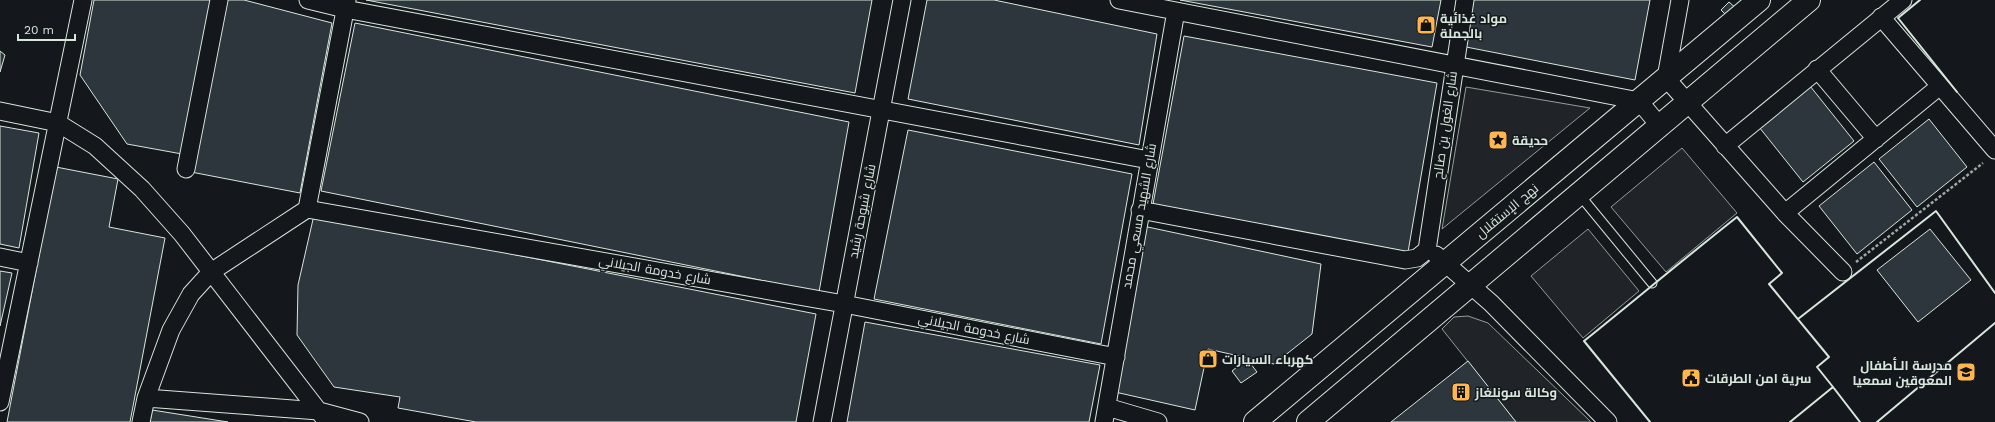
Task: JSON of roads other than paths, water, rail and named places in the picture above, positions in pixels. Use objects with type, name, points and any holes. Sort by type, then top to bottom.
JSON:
[{"type":"main road","name":"نهج الإستقلال","points":[[1256,422],[1759,0]]},
{"type":"main road","points":[[1308,422],[1809,0]]},
{"type":"street","points":[[0,402],[83,0]]},
{"type":"street","points":[[186,169],[219,0]]},
{"type":"street","points":[[308,0],[346,4],[881,110],[1149,160]]},
{"type":"street","name":"شارع شبوحة رشيد","points":[[822,422],[902,0]]},
{"type":"street","points":[[1119,0],[1639,101],[1659,125]]},
{"type":"street","name":"شارع الغول بن صالح","points":[[1427,250],[1454,64],[1465,0]]},
{"type":"street","points":[[1680,0],[1666,78],[1785,213],[1843,272]]},
{"type":"street","points":[[1725,146],[1902,0]]},
{"type":"street","points":[[141,422],[146,398],[171,330],[191,294],[211,272],[307,209],[346,4]]},
{"type":"street","name":"شارع الشهيد مسعي محمد","points":[[1105,414],[1176,11]]},
{"type":"street","points":[[1881,17],[1940,86],[1992,154]]},
{"type":"street","points":[[1817,69],[1876,139]]},
{"type":"street","points":[[1785,213],[1940,86]]},
{"type":"street","points":[[0,111],[58,123],[95,146],[142,189],[182,234],[323,416]]},
{"type":"street","name":"شارع خدومة الجيلاني","points":[[307,209],[844,304],[1116,357]]},
{"type":"street","points":[[1140,210],[1404,260],[1417,258],[1427,250],[1446,262],[1491,303],[1608,422]]},
{"type":"street","points":[[0,257],[29,263]]},
{"type":"street","points":[[146,398],[323,416],[360,422]]},
{"type":"street","points":[[1105,414],[1158,422]]},
{"type":"lane","points":[[1578,194],[1652,283]]},
{"type":"place","name":"مواد غذائية بالجملة","points":[[1426,25]]},
{"type":"place","name":"حديقة","points":[[1498,140]]},
{"type":"place","name":"كهرباء السيارات","points":[[1208,359]]},
{"type":"place","name":"مدرسة الـأطفال المعوقين سمعيا","points":[[1966,372]]},
{"type":"place","name":"سرية امن الطرقات","points":[[1691,378]]},
{"type":"place","name":"وكالة سونلغاز","points":[[1461,392]]}]
